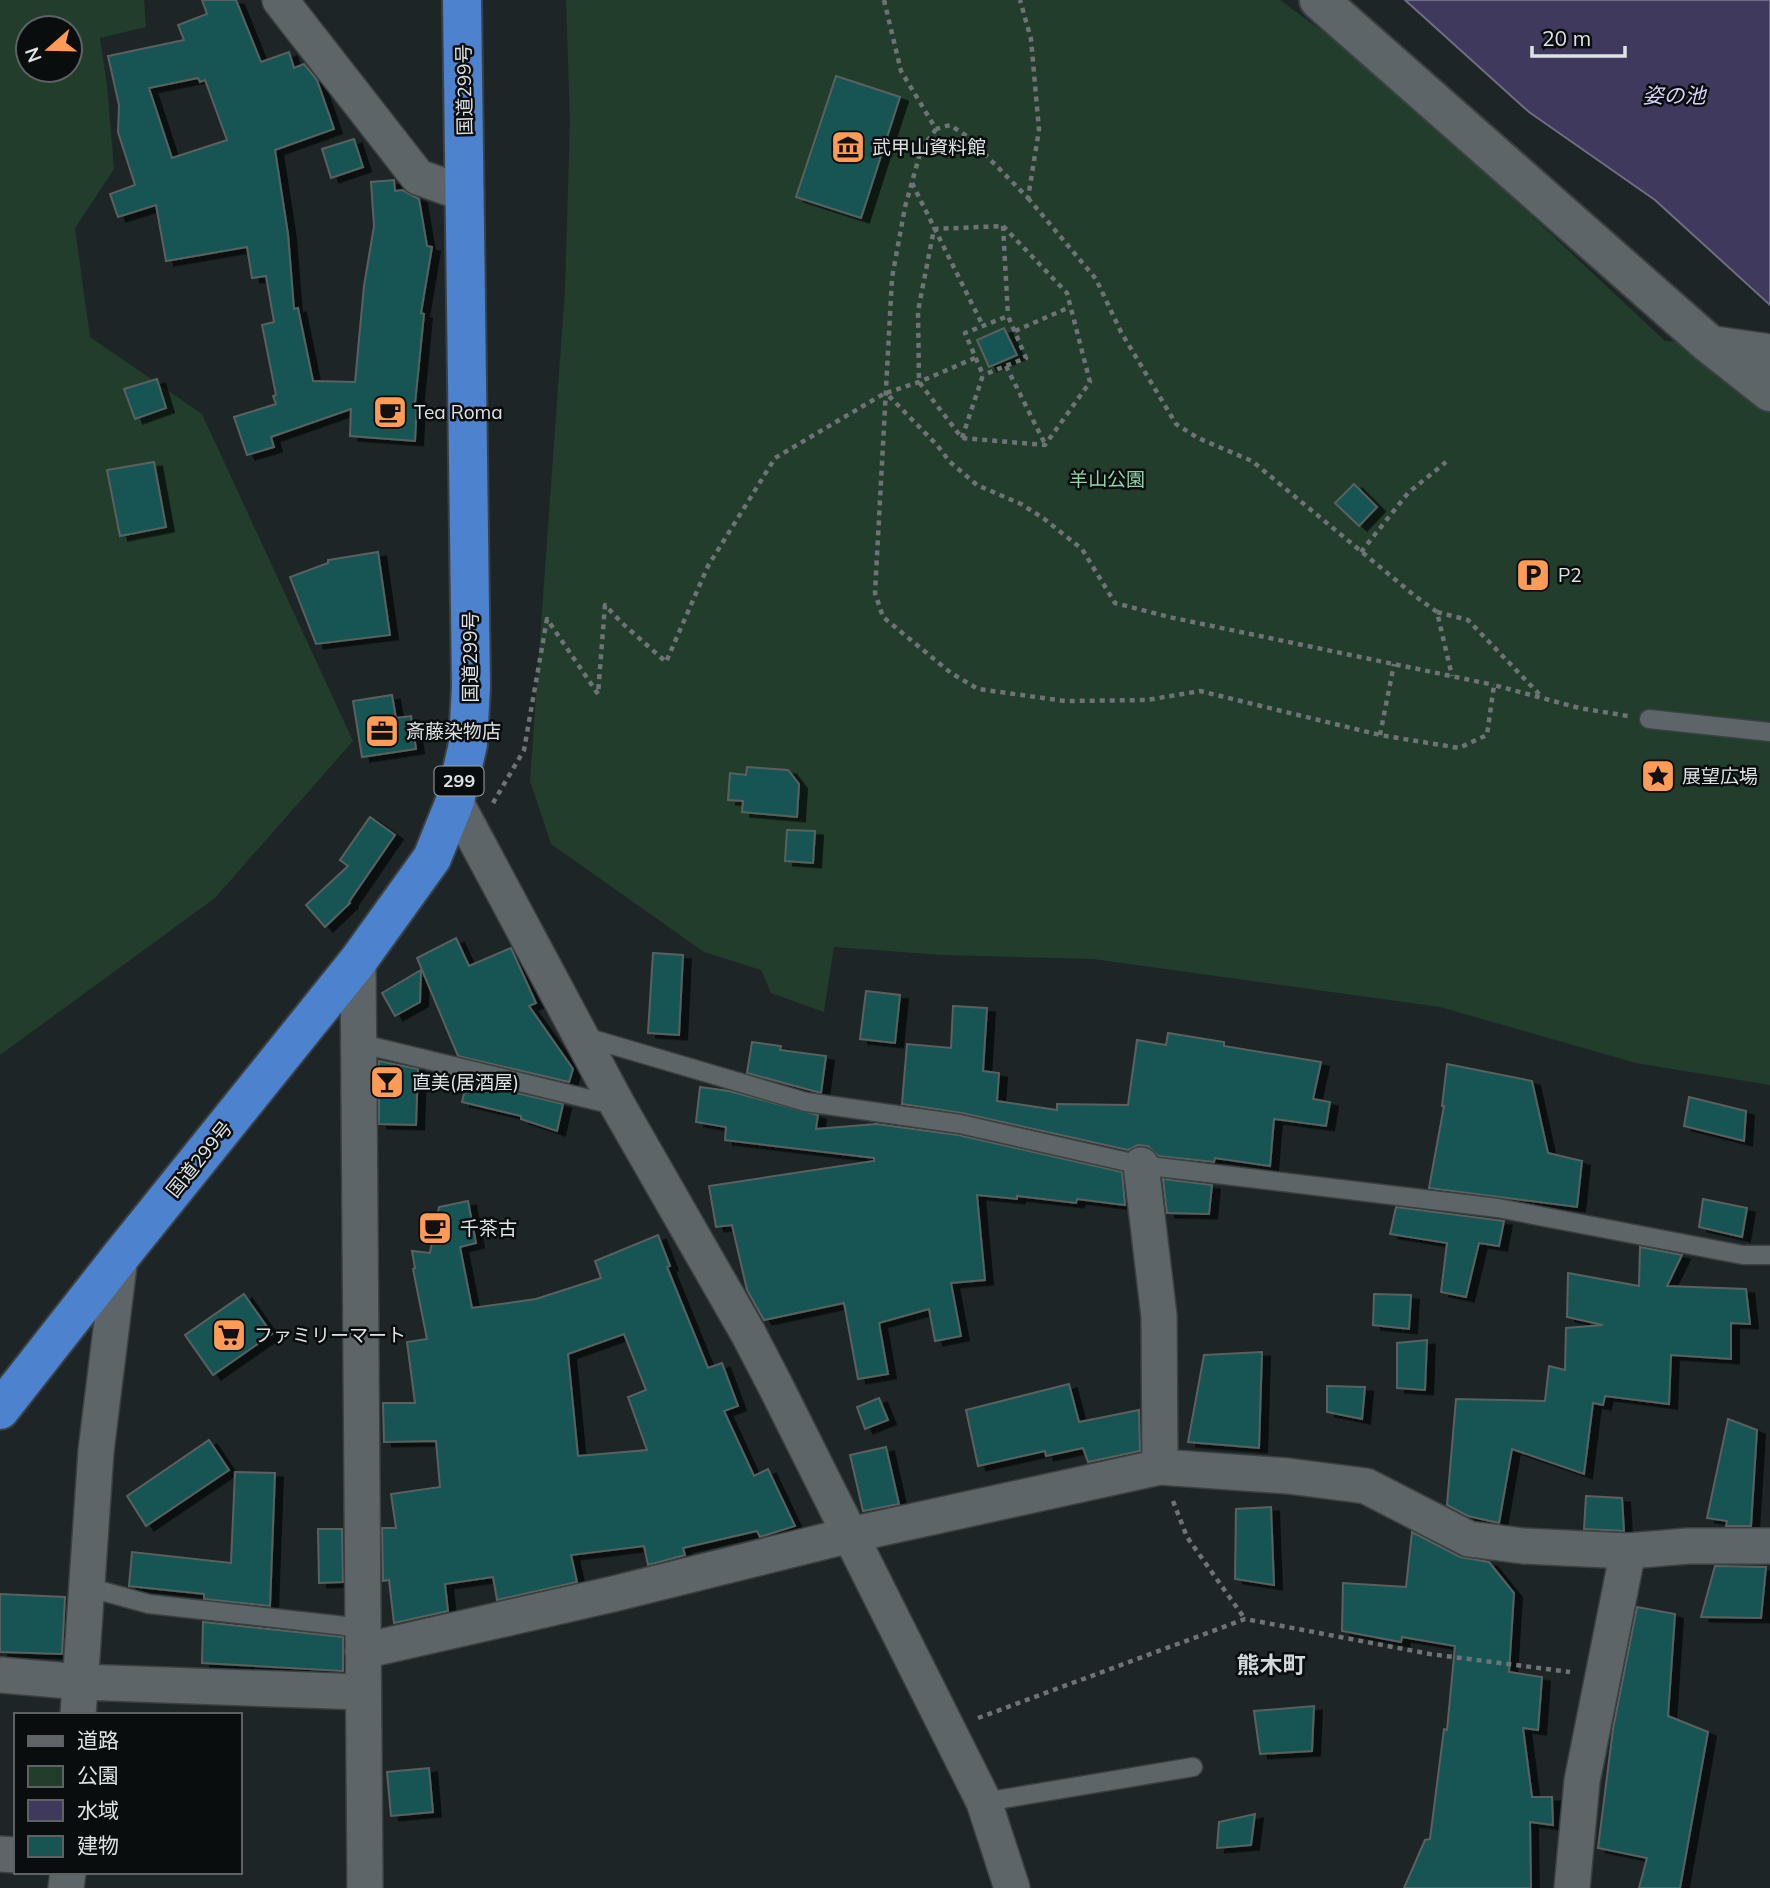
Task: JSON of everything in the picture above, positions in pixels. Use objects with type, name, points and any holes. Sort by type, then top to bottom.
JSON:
[{"type":"highway","name":"国道299号","points":[[0,1410],[120,1256],[358,961],[432,858],[454,801],[468,744],[471,686],[462,0]]},
{"type":"street","points":[[280,0],[418,177],[466,194]]},
{"type":"street","points":[[1319,0],[1708,343],[1770,393]]},
{"type":"street","points":[[1708,343],[1770,352]]},
{"type":"street","points":[[454,801],[618,1106],[748,1333],[984,1802],[1012,1888]]},
{"type":"street","points":[[358,961],[365,1888]]},
{"type":"street","points":[[1141,1166],[1159,1316],[1160,1467]]},
{"type":"street","points":[[80,1698],[96,1451],[120,1256]]},
{"type":"street","points":[[363,1639],[613,1594],[850,1535],[1160,1467],[1288,1476],[1366,1486],[1469,1539],[1523,1546],[1628,1551],[1688,1546],[1770,1546]]},
{"type":"street","points":[[1572,1888],[1582,1781],[1628,1551]]},
{"type":"street","points":[[0,1675],[80,1698],[363,1692]]},
{"type":"lane","points":[[1649,719],[1770,732]]},
{"type":"lane","points":[[579,1035],[806,1102],[960,1124],[1141,1166],[1497,1208],[1743,1255],[1770,1255]]},
{"type":"lane","points":[[358,1043],[618,1106]]},
{"type":"lane","points":[[87,1587],[149,1604],[363,1639]]},
{"type":"lane","points":[[984,1802],[1193,1767]]},
{"type":"path","points":[[884,0],[901,71],[936,129]]},
{"type":"path","points":[[1020,0],[1031,39],[1040,130],[1028,198]]},
{"type":"path","points":[[1494,685],[1487,735],[1459,748],[1380,735],[1200,691],[1147,699],[1065,701],[978,689],[951,673],[883,617],[875,593],[892,278],[921,149],[936,129],[950,125],[968,137],[1028,198],[1096,279],[1121,332],[1177,424],[1198,438],[1252,461],[1437,611],[1468,620],[1543,698]]},
{"type":"path","points":[[912,183],[983,326]]},
{"type":"path","points":[[934,229],[1003,226],[1067,293],[1090,382],[1045,445]]},
{"type":"path","points":[[983,375],[1026,358],[1008,316],[1003,226]]},
{"type":"path","points":[[934,229],[918,311],[919,382],[962,438],[1045,445]]},
{"type":"path","points":[[1015,331],[1070,307]]},
{"type":"path","points":[[962,438],[983,375],[965,333],[1008,316]]},
{"type":"path","points":[[474,836],[524,750],[547,618],[598,694],[606,605],[666,662],[708,566],[775,458],[886,393],[975,358]]},
{"type":"path","points":[[1006,366],[1045,445]]},
{"type":"path","points":[[886,393],[937,444],[950,462],[977,485],[1021,504],[1082,550],[1115,603],[1169,617],[1494,685],[1579,708],[1649,719]]},
{"type":"path","points":[[1362,552],[1408,493],[1446,462]]},
{"type":"path","points":[[1437,611],[1452,676]]},
{"type":"path","points":[[1380,735],[1394,664]]},
{"type":"path","points":[[1160,1467],[1187,1537],[1245,1619]]},
{"type":"path","points":[[947,1729],[1245,1619],[1430,1654],[1603,1676]]},
{"type":"green space","points":[[0,0],[144,0],[146,27],[100,38],[114,169],[75,228],[90,337],[202,414],[353,741],[215,898],[0,1055]]},
{"type":"green space","name":"羊山公園","points":[[566,0],[1280,0],[1378,72],[1665,341],[1708,343],[1770,353],[1770,1085],[1636,1063],[1440,1007],[1093,959],[942,955],[834,947],[824,1012],[771,993],[761,970],[704,952],[551,844],[530,781],[565,289],[570,121]]},
{"type":"water","name":"姿の池","points":[[1405,0],[1770,0],[1770,305],[1655,200],[1529,112]]},
{"type":"building","points":[[202,0],[236,0],[261,62],[289,52],[294,68],[304,64],[317,80],[334,129],[275,150],[288,234],[294,309],[298,308],[313,381],[355,382],[364,286],[374,226],[371,182],[394,180],[395,191],[402,190],[419,199],[427,246],[432,247],[421,313],[424,314],[415,404],[415,441],[350,436],[351,409],[271,437],[274,447],[247,455],[234,417],[276,404],[262,325],[274,322],[266,276],[252,278],[247,247],[166,261],[156,205],[118,217],[110,194],[135,185],[118,132],[119,105],[108,56],[184,40],[178,25],[207,14]],"holes":[[[198,78],[200,82],[205,80],[227,140],[172,158],[149,88]]]},
{"type":"building","name":"武甲山資料館","points":[[836,76],[900,97],[861,218],[796,197]]},
{"type":"building","points":[[354,139],[363,167],[331,178],[322,149]]},
{"type":"building","points":[[1004,328],[1017,355],[989,367],[977,340]]},
{"type":"building","points":[[157,379],[166,408],[135,419],[124,389]]},
{"type":"building","points":[[154,462],[166,527],[120,536],[107,470]]},
{"type":"building","points":[[1354,484],[1377,507],[1359,526],[1335,503]]},
{"type":"building","points":[[378,552],[390,635],[316,644],[290,577],[328,563],[328,560]]},
{"type":"building","points":[[392,695],[396,718],[411,716],[416,749],[362,757],[353,701]]},
{"type":"building","points":[[747,767],[788,770],[799,784],[797,817],[742,812],[743,801],[728,800],[730,773],[746,775]]},
{"type":"building","points":[[370,817],[395,835],[350,903],[325,927],[306,905],[348,866],[340,860]]},
{"type":"building","points":[[787,830],[815,831],[813,863],[785,861]]},
{"type":"building","points":[[456,938],[469,966],[511,948],[536,1003],[529,1006],[573,1069],[569,1082],[458,1056],[417,958]]},
{"type":"building","points":[[653,953],[683,955],[679,1035],[648,1033]]},
{"type":"building","points":[[421,970],[420,1002],[395,1016],[382,993]]},
{"type":"building","points":[[866,991],[900,995],[895,1043],[860,1039]]},
{"type":"building","points":[[953,1006],[987,1008],[983,1071],[999,1073],[997,1101],[1057,1110],[1057,1104],[1128,1105],[1137,1040],[1166,1045],[1168,1033],[1224,1042],[1224,1046],[1321,1062],[1313,1099],[1330,1102],[1326,1126],[1274,1119],[1270,1166],[1215,1158],[1214,1162],[1158,1156],[1148,1146],[1138,1145],[1128,1150],[962,1113],[902,1104],[907,1044],[951,1048]]},
{"type":"building","points":[[752,1042],[781,1046],[780,1050],[826,1056],[821,1093],[747,1073]]},
{"type":"building","points":[[379,1061],[418,1069],[416,1125],[379,1124]]},
{"type":"building","points":[[1447,1064],[1532,1081],[1548,1153],[1582,1161],[1577,1207],[1429,1188],[1444,1106]]},
{"type":"building","points":[[467,1081],[563,1104],[557,1131],[521,1119],[521,1116],[462,1102]]},
{"type":"building","points":[[700,1087],[729,1091],[818,1115],[816,1129],[876,1124],[958,1135],[1122,1172],[1125,1205],[1077,1199],[1076,1203],[1017,1196],[1017,1199],[977,1195],[985,1280],[951,1283],[961,1336],[935,1341],[929,1309],[879,1323],[888,1374],[858,1379],[844,1303],[764,1320],[747,1290],[732,1225],[716,1227],[709,1186],[874,1161],[874,1158],[725,1140],[726,1127],[696,1122]]},
{"type":"building","points":[[1689,1097],[1746,1111],[1744,1141],[1684,1126]]},
{"type":"building","points":[[1163,1179],[1212,1185],[1209,1214],[1167,1213]]},
{"type":"building","points":[[1703,1199],[1747,1208],[1742,1237],[1699,1227]]},
{"type":"building","points":[[468,1201],[476,1243],[460,1247],[472,1308],[536,1299],[601,1278],[595,1261],[658,1235],[670,1266],[667,1267],[708,1368],[722,1363],[738,1406],[724,1411],[754,1476],[768,1469],[795,1526],[760,1537],[757,1531],[683,1548],[685,1555],[648,1565],[644,1546],[571,1555],[577,1582],[497,1600],[493,1577],[445,1584],[448,1611],[394,1623],[389,1580],[383,1581],[382,1528],[396,1528],[391,1494],[440,1487],[436,1441],[384,1442],[383,1403],[415,1403],[407,1342],[427,1339],[412,1251],[430,1253],[439,1207]],"holes":[[[624,1334],[646,1390],[628,1397],[647,1450],[578,1456],[568,1354]]]},
{"type":"building","points":[[1396,1207],[1504,1221],[1499,1246],[1479,1243],[1466,1297],[1441,1292],[1447,1243],[1390,1234]]},
{"type":"building","points":[[1640,1247],[1682,1255],[1667,1286],[1746,1289],[1750,1324],[1731,1323],[1731,1359],[1671,1355],[1669,1404],[1605,1396],[1603,1405],[1593,1403],[1584,1474],[1512,1449],[1499,1523],[1468,1516],[1447,1505],[1456,1399],[1545,1401],[1549,1366],[1565,1370],[1566,1328],[1603,1325],[1567,1317],[1568,1273],[1639,1286]]},
{"type":"building","name":"ファミリーマート","points":[[244,1294],[272,1334],[213,1375],[185,1335]]},
{"type":"building","points":[[1374,1294],[1411,1295],[1409,1329],[1373,1325]]},
{"type":"building","points":[[1427,1340],[1425,1390],[1397,1388],[1397,1343]]},
{"type":"building","points":[[1262,1352],[1259,1448],[1188,1442],[1204,1355]]},
{"type":"building","points":[[1069,1384],[1079,1422],[1139,1410],[1140,1451],[1088,1462],[1083,1448],[1046,1456],[1045,1451],[978,1466],[966,1410]]},
{"type":"building","points":[[1327,1386],[1365,1387],[1362,1419],[1327,1412]]},
{"type":"building","points":[[879,1398],[888,1420],[865,1429],[857,1407]]},
{"type":"building","points":[[1728,1419],[1757,1430],[1751,1526],[1726,1526],[1727,1521],[1707,1518]]},
{"type":"building","points":[[209,1440],[229,1470],[146,1526],[127,1496]]},
{"type":"building","points":[[886,1447],[899,1504],[863,1511],[850,1455]]},
{"type":"building","points":[[235,1472],[275,1473],[270,1606],[204,1599],[204,1594],[129,1586],[132,1552],[231,1563]]},
{"type":"building","points":[[1586,1496],[1622,1498],[1624,1531],[1584,1529]]},
{"type":"building","points":[[1271,1507],[1274,1585],[1235,1579],[1236,1509]]},
{"type":"building","points":[[318,1529],[342,1529],[343,1582],[319,1583]]},
{"type":"building","points":[[1412,1532],[1460,1557],[1489,1562],[1514,1593],[1509,1672],[1542,1677],[1538,1730],[1523,1728],[1532,1797],[1552,1797],[1553,1825],[1530,1822],[1531,1888],[1404,1888],[1425,1840],[1430,1839],[1444,1729],[1447,1730],[1455,1646],[1402,1637],[1401,1642],[1342,1631],[1343,1583],[1406,1587]]},
{"type":"building","points":[[1715,1566],[1766,1567],[1761,1618],[1701,1617]]},
{"type":"building","points":[[0,1594],[65,1597],[62,1654],[0,1652]]},
{"type":"building","points":[[1637,1607],[1675,1614],[1668,1716],[1708,1732],[1680,1888],[1639,1888],[1647,1858],[1598,1848],[1613,1729]]},
{"type":"building","points":[[203,1622],[343,1637],[343,1671],[202,1663]]},
{"type":"building","points":[[1314,1706],[1312,1751],[1260,1754],[1254,1711]]},
{"type":"building","points":[[429,1768],[433,1812],[391,1816],[387,1772]]},
{"type":"building","points":[[1255,1814],[1251,1845],[1217,1848],[1219,1822]]},
{"type":"place","name":"武甲山資料館","points":[[848,147]]},
{"type":"place","name":"Tea Roma","points":[[390,412]]},
{"type":"place","name":"P2","points":[[1533,575]]},
{"type":"place","name":"斎藤染物店","points":[[382,731]]},
{"type":"place","name":"展望広場","points":[[1658,776]]},
{"type":"place","name":"直美(居酒屋)","points":[[387,1082]]},
{"type":"place","name":"千茶古","points":[[435,1228]]},
{"type":"place","name":"ファミリーマート","points":[[229,1335]]},
{"type":"district","name":"熊木町","points":[[1271,1665]]}]
